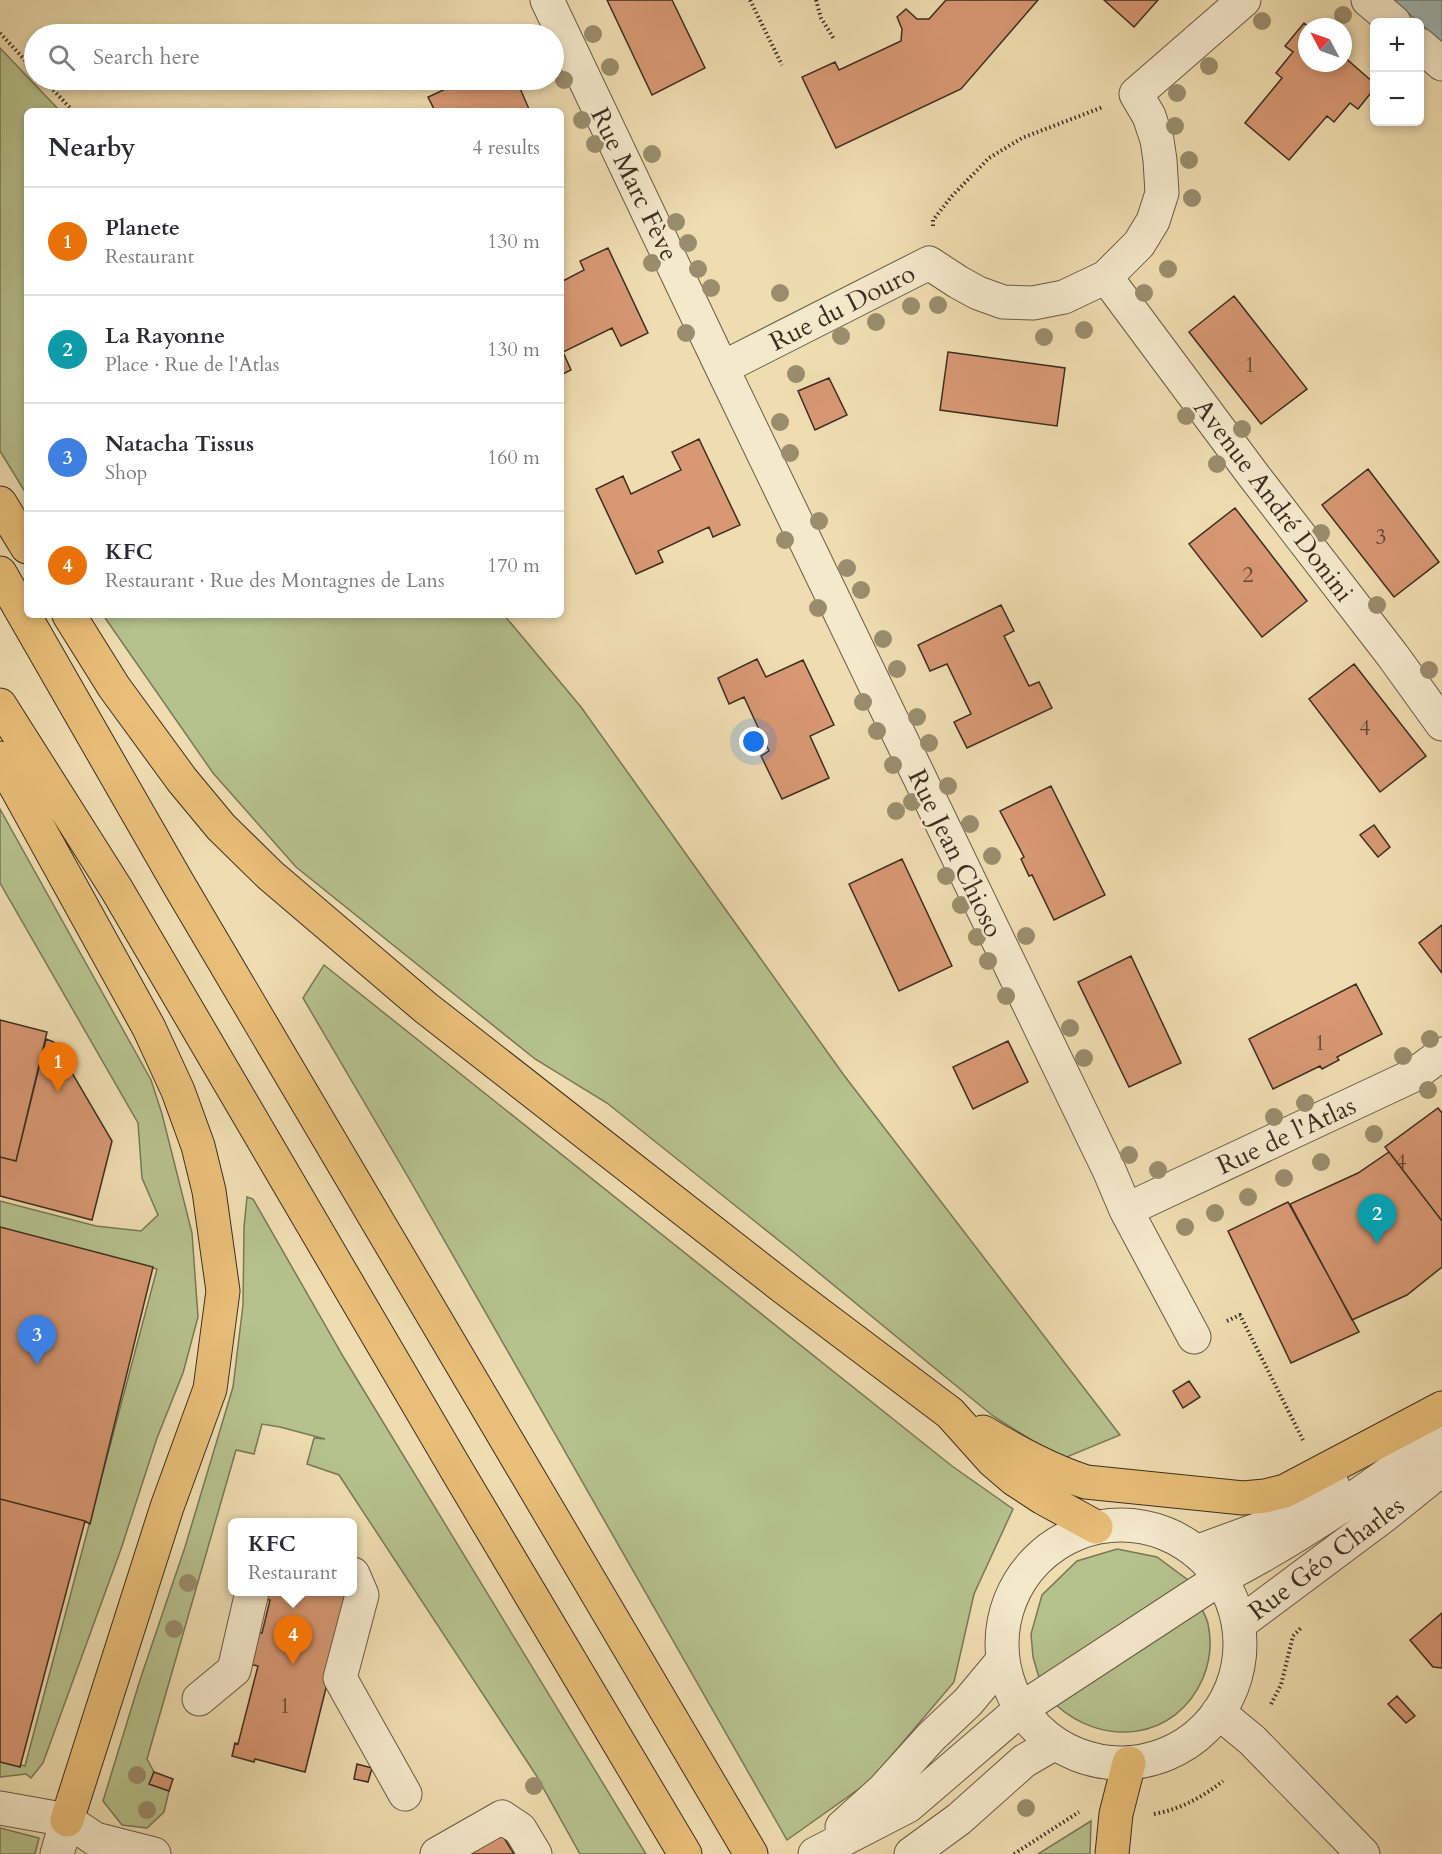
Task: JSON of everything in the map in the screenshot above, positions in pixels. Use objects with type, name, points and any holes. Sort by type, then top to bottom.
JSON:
[{"type":"highway","points":[[0,503],[24,542]]},
{"type":"highway","points":[[0,573],[24,615]]},
{"type":"highway","points":[[26,618],[179,885],[751,1854]]},
{"type":"highway","points":[[71,618],[114,687],[182,780],[221,827],[270,875],[426,1008],[783,1287],[950,1413],[1034,1462],[1086,1482],[1243,1498],[1265,1496],[1285,1491],[1442,1408]]},
{"type":"highway","points":[[0,705],[117,890],[450,1459],[685,1854]]},
{"type":"highway","points":[[0,758],[148,1028],[178,1091],[198,1146],[208,1191],[223,1292],[210,1389],[167,1507],[67,1820]]},
{"type":"highway","points":[[950,1413],[993,1461],[1014,1479],[1096,1527]]},
{"type":"highway","points":[[1112,1854],[1116,1814],[1129,1763]]},
{"type":"street","name":"Rue Marc Fève","points":[[547,0],[558,24]]},
{"type":"street","points":[[1136,94],[1244,0]]},
{"type":"street","points":[[1368,0],[1389,18]]},
{"type":"street","name":"Rue Marc Fève","points":[[564,36],[722,368]]},
{"type":"street","points":[[1424,49],[1442,64]]},
{"type":"street","name":"Rue du Douro","points":[[722,368],[929,262],[978,293],[1003,302],[1033,303],[1064,297],[1106,277],[1139,244],[1153,221],[1162,193],[1161,160],[1157,140],[1149,116],[1136,94]]},
{"type":"street","name":"Avenue André Donini","points":[[1106,277],[1442,724]]},
{"type":"street","name":"Rue Jean Chioso","points":[[722,368],[1109,1170],[1126,1210],[1194,1337]]},
{"type":"street","name":"Rue de l'Atlas","points":[[1126,1210],[1412,1076],[1442,1054]]},
{"type":"street","name":"Rue Géo Charles","points":[[1197,1552],[1258,1529],[1327,1490],[1442,1408]]},
{"type":"street","points":[[814,1854],[908,1806],[1021,1708],[1221,1578],[1248,1564],[1336,1509],[1442,1433]]},
{"type":"street","name":"Rue Géo Charles","points":[[1239,1624],[1385,1515],[1442,1469]]},
{"type":"street","points":[[1121,1524],[1146,1527],[1170,1535],[1197,1552],[1221,1578],[1232,1600],[1239,1624],[1240,1655],[1232,1685],[1218,1712],[1201,1732],[1180,1748],[1155,1758],[1129,1763],[1103,1762],[1078,1755],[1055,1743],[1036,1728],[1021,1708],[1009,1686],[1003,1660],[1003,1631],[1010,1602],[1023,1576],[1043,1554],[1068,1537],[1096,1527],[1121,1524]]},
{"type":"street","points":[[357,1583],[362,1594],[340,1678],[405,1794]]},
{"type":"street","points":[[199,1700],[234,1670],[251,1596]]},
{"type":"street","points":[[814,1854],[883,1790],[968,1702],[1003,1660]]},
{"type":"street","points":[[1218,1712],[1252,1740],[1363,1854]]},
{"type":"street","points":[[911,1854],[991,1792],[1024,1761],[1055,1743]]},
{"type":"street","points":[[0,1808],[67,1820],[94,1839],[154,1854]]},
{"type":"street","points":[[437,1854],[502,1817],[520,1829],[535,1854]]},
{"type":"street","points":[[57,1854],[67,1820]]},
{"type":"path","points":[[759,0],[751,2],[782,65]]},
{"type":"path","points":[[816,0],[821,18],[834,39]]},
{"type":"path","points":[[0,33],[24,59]]},
{"type":"path","points":[[53,90],[70,108]]},
{"type":"path","points":[[929,262],[933,220],[952,196],[989,158],[1022,138],[1136,94]]},
{"type":"path","points":[[1194,1337],[1240,1315],[1303,1439],[1335,1465]]},
{"type":"path","points":[[1148,1815],[1188,1805],[1206,1795],[1223,1781]]},
{"type":"path","points":[[1014,1854],[1083,1810]]},
{"type":"green space","points":[[0,48],[24,73],[24,90],[40,90],[57,108],[24,108],[24,490],[0,451]]},
{"type":"green space","points":[[105,618],[507,618],[581,707],[843,1074],[1120,1435],[1062,1459],[993,1416],[607,1103],[535,1059],[296,867],[213,773]]},
{"type":"green space","points":[[0,809],[151,1080],[162,1114],[192,1233],[198,1317],[183,1373],[157,1438],[121,1549],[43,1763],[31,1778],[26,1774],[0,1777],[0,1760],[25,1766],[157,1269],[0,1228],[0,1201],[96,1226],[141,1231],[158,1215],[142,1178],[138,1123],[0,883]]},
{"type":"green space","points":[[324,965],[952,1466],[1013,1509],[974,1594],[954,1682],[870,1781],[787,1840],[411,1182],[303,998]]},
{"type":"green space","points":[[247,1197],[253,1199],[344,1358],[646,1854],[580,1854],[536,1775],[339,1475],[307,1464],[314,1438],[325,1439],[262,1424],[254,1454],[236,1450],[147,1759],[154,1772],[149,1784],[169,1791],[164,1812],[147,1828],[122,1825],[103,1801],[140,1680],[185,1547],[233,1387],[243,1305],[244,1227]]},
{"type":"green space","points":[[1117,1549],[1157,1557],[1188,1580],[1040,1681],[1033,1657],[1031,1634],[1042,1595],[1077,1561]]},
{"type":"green space","points":[[1201,1607],[1209,1631],[1210,1651],[1207,1665],[1203,1678],[1191,1699],[1175,1715],[1157,1726],[1136,1731],[1115,1732],[1094,1727],[1074,1718],[1055,1704]]},
{"type":"green space","points":[[1091,1821],[1090,1854],[1038,1854]]},
{"type":"green space","points":[[0,1828],[39,1838],[35,1854],[0,1854]]},
{"type":"water","points":[[1393,0],[1442,0],[1442,42],[1424,27],[1424,18],[1414,18]]},
{"type":"building","points":[[607,0],[672,0],[705,68],[652,95]]},
{"type":"building","points":[[946,0],[1038,0],[961,89],[836,148],[802,77],[835,62],[839,70],[901,41],[902,29],[897,17],[906,9],[917,19],[929,19]]},
{"type":"building","points":[[1104,0],[1158,0],[1134,27]]},
{"type":"building","points":[[1298,30],[1298,72],[1352,72],[1352,64],[1370,80],[1370,94],[1358,109],[1350,103],[1334,122],[1327,116],[1289,160],[1245,123],[1282,78],[1276,73],[1293,52],[1285,46]]},
{"type":"building","points":[[443,90],[521,90],[529,108],[434,108],[428,97]]},
{"type":"building","points":[[608,248],[648,333],[621,346],[612,328],[564,352],[564,280],[584,270],[580,261]]},
{"type":"building","points":[[1234,296],[1307,389],[1261,424],[1189,332]]},
{"type":"building","points":[[948,352],[1065,368],[1057,426],[940,410]]},
{"type":"building","points":[[564,354],[571,370],[564,374]]},
{"type":"building","points":[[829,378],[847,415],[815,430],[798,391]]},
{"type":"building","points":[[699,439],[740,525],[713,537],[709,527],[658,551],[663,562],[636,574],[596,489],[623,476],[631,494],[681,470],[672,452]]},
{"type":"building","points":[[1368,469],[1439,562],[1394,597],[1322,505]]},
{"type":"building","points":[[1235,508],[1307,601],[1262,637],[1189,544]]},
{"type":"building","points":[[1001,605],[1014,631],[1004,636],[1029,686],[1039,682],[1052,708],[967,748],[954,722],[971,714],[947,664],[930,671],[918,645]]},
{"type":"building","points":[[757,659],[766,677],[803,660],[834,725],[810,736],[829,778],[782,799],[761,756],[769,751],[744,697],[729,704],[718,678]]},
{"type":"building","points":[[1354,664],[1426,756],[1380,792],[1309,699]]},
{"type":"building","points":[[1051,786],[1105,895],[1054,920],[1032,875],[1029,876],[1021,859],[1024,857],[1000,811]]},
{"type":"building","points":[[1374,825],[1390,847],[1378,857],[1360,835]]},
{"type":"building","points":[[902,859],[952,966],[899,991],[849,884]]},
{"type":"building","points":[[1442,925],[1442,973],[1419,943]]},
{"type":"building","points":[[1131,956],[1181,1063],[1129,1087],[1078,982]]},
{"type":"building","points":[[1356,984],[1382,1034],[1337,1057],[1339,1060],[1322,1069],[1320,1066],[1273,1089],[1249,1039]]},
{"type":"building","points":[[0,1020],[47,1032],[16,1161],[0,1157]]},
{"type":"building","points":[[46,1039],[54,1042],[112,1141],[92,1220],[0,1196],[0,1157],[16,1161]]},
{"type":"building","points":[[1008,1041],[1028,1082],[973,1109],[953,1067]]},
{"type":"building","points":[[1438,1108],[1442,1113],[1442,1221],[1385,1147]]},
{"type":"building","points":[[1389,1152],[1442,1221],[1442,1267],[1407,1295],[1352,1320],[1290,1204],[1358,1173]]},
{"type":"building","points":[[1288,1202],[1359,1332],[1291,1363],[1228,1231]]},
{"type":"building","points":[[0,1227],[153,1267],[90,1524],[0,1499]]},
{"type":"building","points":[[1189,1381],[1200,1397],[1183,1408],[1173,1391]]},
{"type":"building","points":[[0,1499],[85,1521],[20,1767],[0,1762]]},
{"type":"building","points":[[265,1596],[349,1596],[305,1772],[255,1759],[254,1762],[232,1756],[235,1743],[238,1744],[258,1666],[249,1664],[256,1631],[262,1633],[270,1600],[264,1599]]},
{"type":"building","points":[[1442,1613],[1442,1668],[1433,1667],[1410,1640]]},
{"type":"building","points":[[1397,1696],[1415,1716],[1406,1723],[1388,1704]]},
{"type":"building","points":[[357,1764],[372,1768],[368,1782],[354,1779]]},
{"type":"building","points":[[154,1772],[173,1779],[169,1791],[149,1784]]},
{"type":"building","points":[[501,1833],[514,1854],[465,1854]]},
{"type":"place","name":"Planete","points":[[58,1092]]},
{"type":"place","name":"La Rayonne","points":[[1377,1244]]},
{"type":"place","name":"Natacha Tissus","points":[[37,1365]]},
{"type":"place","name":"KFC","points":[[293,1665]]}]
